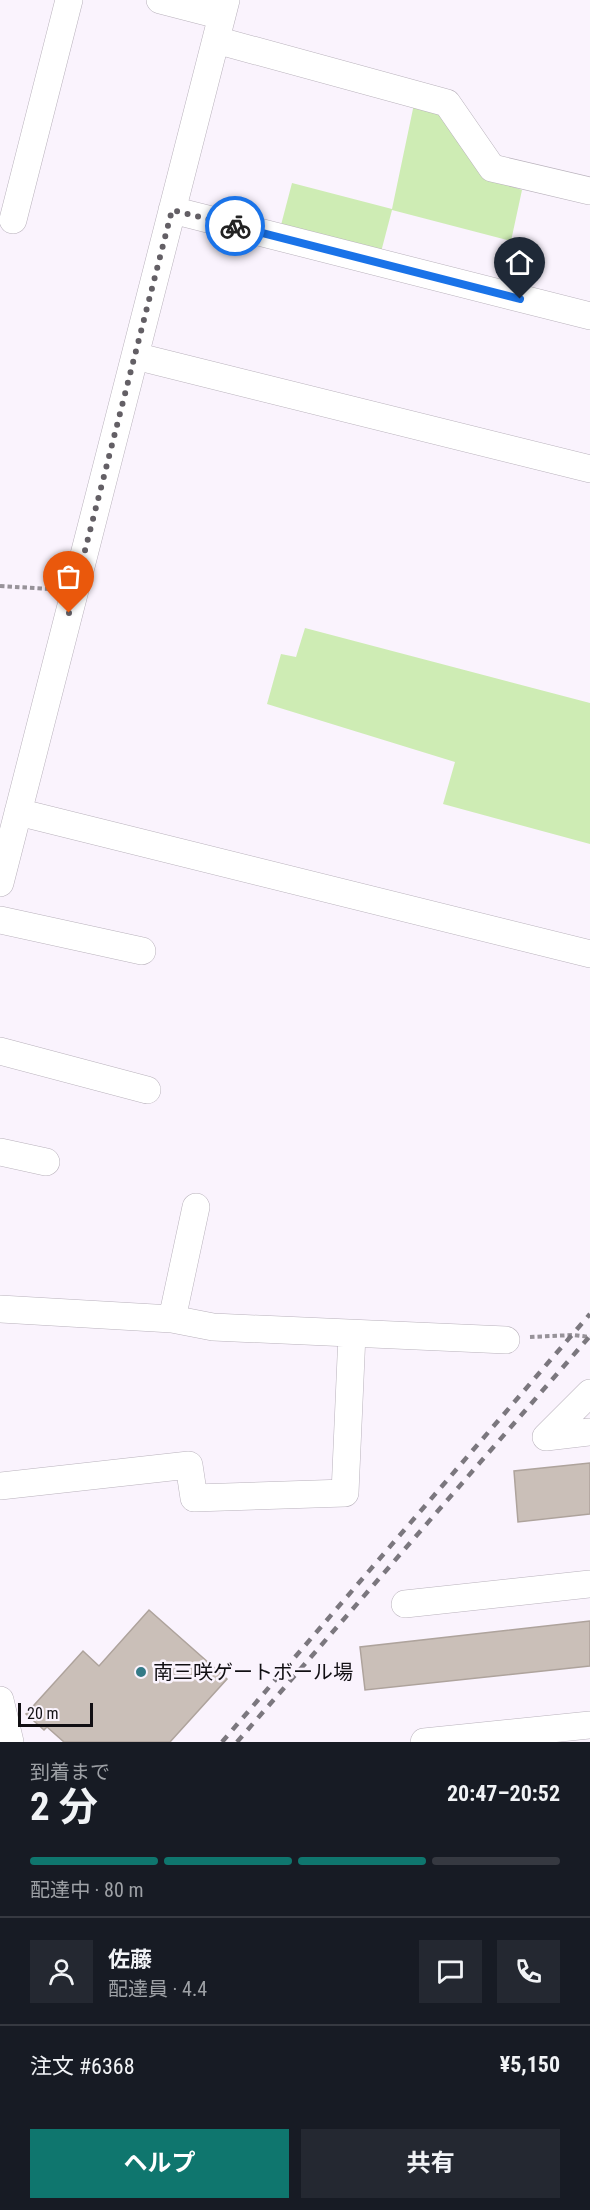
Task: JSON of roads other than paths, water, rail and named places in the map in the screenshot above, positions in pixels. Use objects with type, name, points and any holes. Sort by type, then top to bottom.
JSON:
[{"type":"street","points":[[13,220],[11,181],[69,0]]},
{"type":"street","points":[[160,0],[221,19],[447,103],[492,168],[590,191]]},
{"type":"street","points":[[0,883],[221,19]]},
{"type":"street","points":[[172,210],[590,316]]},
{"type":"street","points":[[135,356],[590,469]]},
{"type":"street","points":[[18,812],[590,954]]},
{"type":"street","points":[[0,921],[142,951]]},
{"type":"street","points":[[0,1051],[147,1090]]},
{"type":"street","points":[[0,1152],[46,1162]]},
{"type":"street","points":[[172,1320],[196,1207]]},
{"type":"street","points":[[0,1309],[172,1320],[213,1327],[506,1340]]},
{"type":"street","points":[[0,1486],[189,1465],[194,1498],[345,1494],[352,1334]]},
{"type":"street","points":[[590,1393],[546,1437],[590,1432]]},
{"type":"street","points":[[405,1605],[590,1584]]},
{"type":"street","points":[[0,1700],[10,1742]]},
{"type":"street","points":[[424,1742],[590,1725]]},
{"type":"railway","points":[[222,1742],[590,1314]]},
{"type":"railway","points":[[237,1742],[590,1336]]},
{"type":"place","name":"南三咲ゲートボール場","points":[[141,1672]]}]
